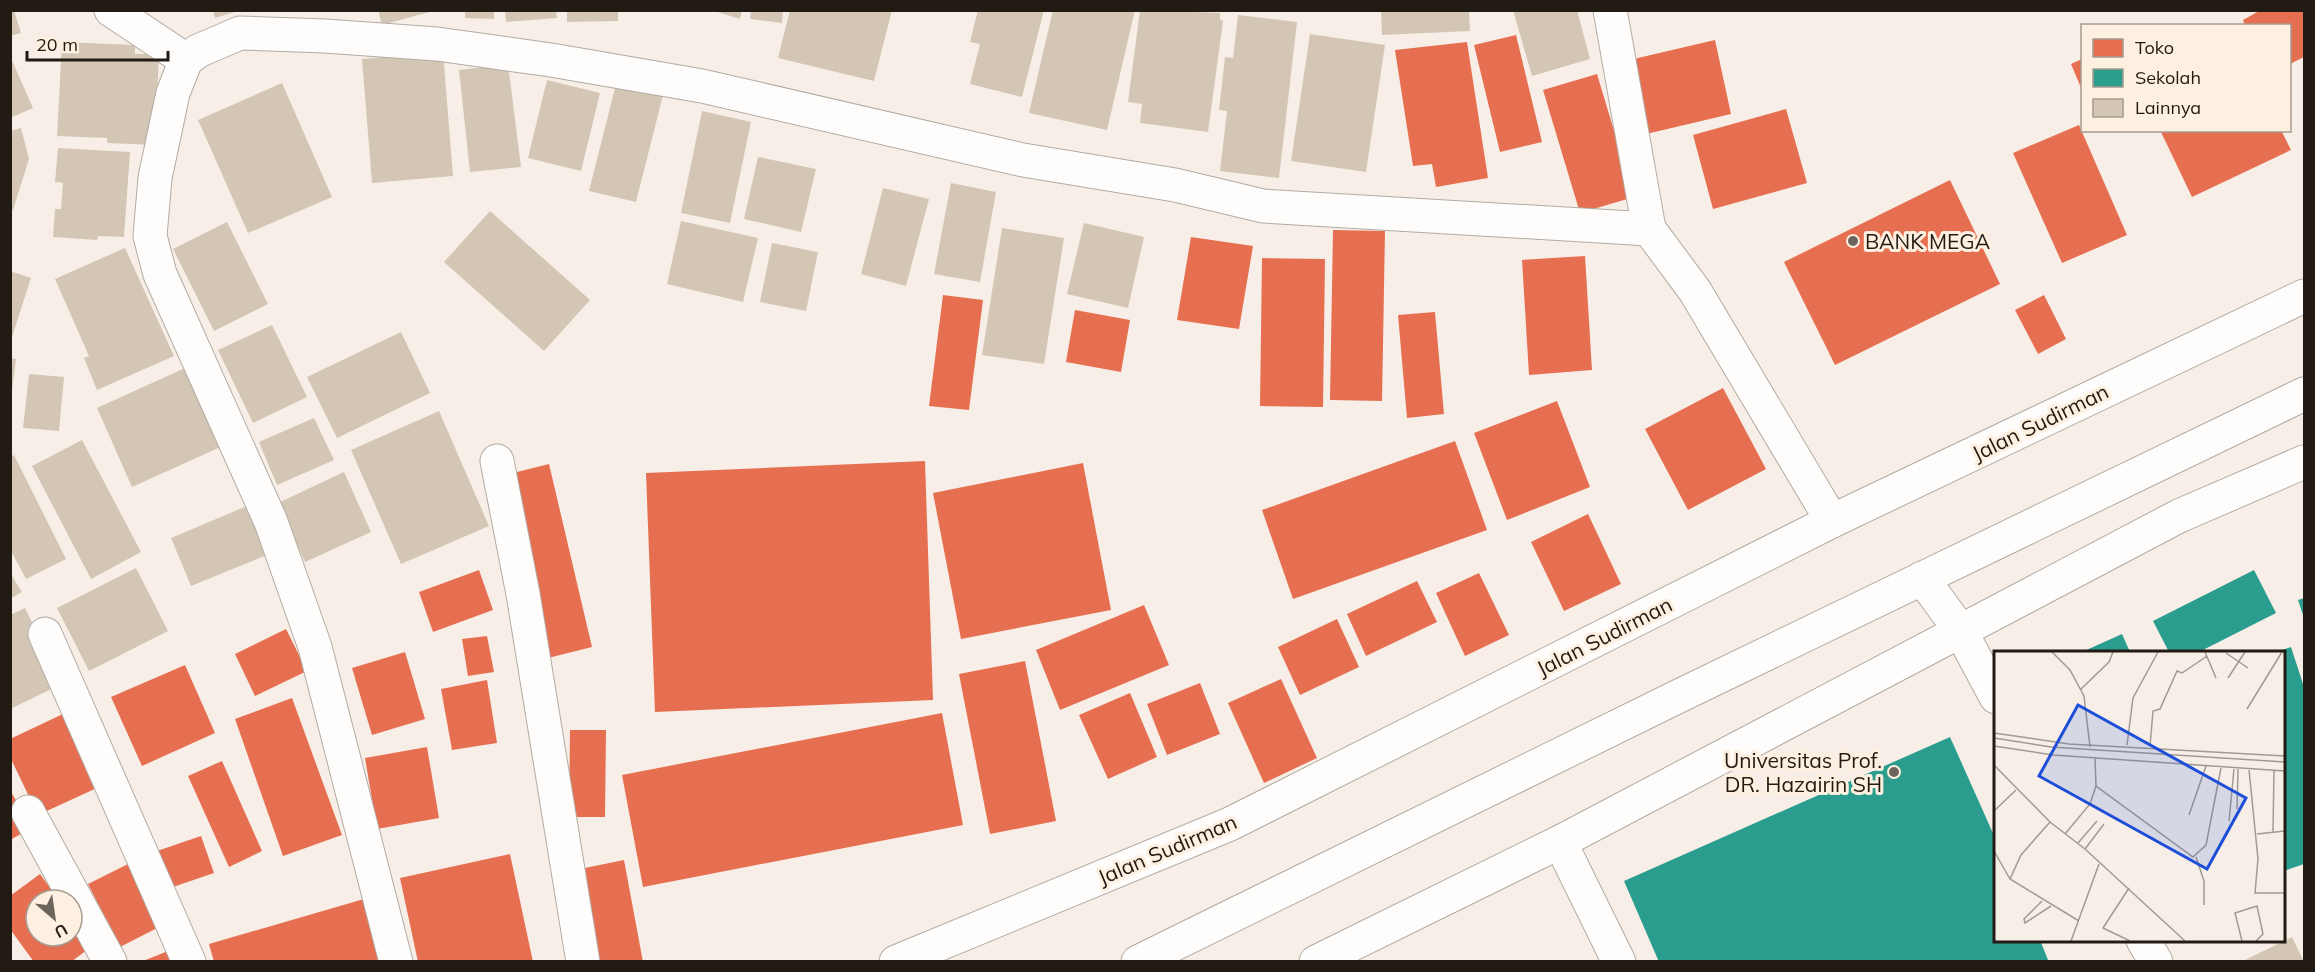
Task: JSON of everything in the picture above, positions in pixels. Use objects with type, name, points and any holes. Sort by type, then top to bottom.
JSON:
[{"type":"street","points":[[111,10],[186,60]]},
{"type":"street","points":[[1610,10],[1650,229],[1695,291],[1832,521]]},
{"type":"street","points":[[396,962],[315,647],[271,522],[160,274],[151,246],[155,178],[173,93],[186,60],[198,51],[240,33],[325,36],[437,45],[551,60],[702,86],[1023,160],[1175,185],[1263,206],[1650,229]]},
{"type":"street","name":"Jalan Sudirman","points":[[896,962],[1230,824],[1832,521],[2304,296]]},
{"type":"street","points":[[1138,962],[1922,578],[2304,394]]},
{"type":"street","points":[[497,461],[523,594],[583,962]]},
{"type":"street","points":[[1318,961],[1560,842],[2179,516],[2304,462]]},
{"type":"street","points":[[1922,578],[1960,630],[1994,695]]},
{"type":"street","points":[[45,634],[189,962]]},
{"type":"street","points":[[28,812],[110,962]]},
{"type":"street","points":[[1560,842],[1619,962]]},
{"type":"street","points":[[2144,942],[2156,962]]},
{"type":"building: Toko","points":[[2261,10],[2304,10],[2304,57],[2291,64],[2291,24],[2244,24],[2243,20]]},
{"type":"building: Toko","points":[[1516,35],[1542,142],[1500,152],[1474,45]]},
{"type":"building: Toko","points":[[1715,40],[1731,114],[1642,135],[1625,61]]},
{"type":"building: Toko","points":[[1467,42],[1488,178],[1436,187],[1432,164],[1413,166],[1395,50]]},
{"type":"building: Toko","points":[[2081,59],[2081,88],[2071,64]]},
{"type":"building: Toko","points":[[1597,74],[1634,197],[1580,213],[1543,90]]},
{"type":"building: Toko","points":[[1786,109],[1807,183],[1713,209],[1693,135]]},
{"type":"building: Toko","points":[[2079,125],[2127,235],[2062,263],[2013,153]]},
{"type":"building: Toko","points":[[2161,132],[2282,132],[2291,150],[2192,197]]},
{"type":"building: Toko","points":[[1950,180],[2000,284],[1835,365],[1784,262]]},
{"type":"building: Toko","points":[[1333,230],[1385,231],[1382,401],[1330,400]]},
{"type":"building: Toko","points":[[1191,237],[1253,246],[1239,329],[1177,320]]},
{"type":"building: Toko","points":[[1585,256],[1592,370],[1529,375],[1522,260]]},
{"type":"building: Toko","points":[[1262,258],[1325,259],[1323,407],[1260,406]]},
{"type":"building: Toko","points":[[943,295],[983,300],[969,410],[929,406]]},
{"type":"building: Toko","points":[[2044,295],[2066,339],[2038,354],[2015,310]]},
{"type":"building: Toko","points":[[1075,310],[1130,320],[1121,372],[1066,362]]},
{"type":"building: Toko","points":[[1435,312],[1444,414],[1407,418],[1398,315]]},
{"type":"building: Toko","points":[[1723,388],[1766,469],[1688,510],[1645,429]]},
{"type":"building: Toko","points":[[1557,401],[1590,487],[1507,520],[1474,433]]},
{"type":"building: Toko","points":[[1455,441],[1487,530],[1293,599],[1262,510]]},
{"type":"building: Toko","points":[[925,461],[933,700],[655,712],[646,473]]},
{"type":"building: Toko","points":[[1083,463],[1111,610],[961,639],[933,493]]},
{"type":"building: Toko","points":[[549,464],[592,647],[548,658],[505,475]]},
{"type":"building: Toko","points":[[1588,514],[1621,584],[1564,611],[1531,542]]},
{"type":"building: Toko","points":[[479,570],[493,610],[433,632],[419,592]]},
{"type":"building: Toko","points":[[1479,573],[1509,635],[1465,656],[1436,593]]},
{"type":"building: Toko","points":[[1417,581],[1437,622],[1366,656],[1347,614]]},
{"type":"building: Toko","points":[[1144,605],[1169,665],[1060,710],[1036,650]]},
{"type":"building: Toko","points":[[1337,619],[1359,667],[1300,695],[1278,647]]},
{"type":"building: Toko","points":[[286,629],[307,671],[255,696],[235,654]]},
{"type":"building: Toko","points":[[487,636],[494,672],[468,676],[462,639]]},
{"type":"building: Toko","points":[[405,652],[425,719],[372,735],[352,668]]},
{"type":"building: Toko","points":[[1025,661],[1056,821],[990,834],[959,674]]},
{"type":"building: Toko","points":[[185,665],[215,733],[142,766],[111,697]]},
{"type":"building: Toko","points":[[1281,679],[1317,758],[1264,783],[1228,703]]},
{"type":"building: Toko","points":[[487,680],[497,743],[452,750],[441,689]]},
{"type":"building: Toko","points":[[1200,683],[1220,734],[1167,755],[1147,704]]},
{"type":"building: Toko","points":[[1130,693],[1157,757],[1108,779],[1079,715]]},
{"type":"building: Toko","points":[[292,698],[342,835],[283,856],[235,719]]},
{"type":"building: Toko","points":[[65,713],[99,787],[38,815],[10,757],[10,739]]},
{"type":"building: Toko","points":[[942,713],[963,825],[643,887],[622,775]]},
{"type":"building: Toko","points":[[570,730],[606,730],[605,817],[569,817]]},
{"type":"building: Toko","points":[[427,747],[439,818],[377,829],[365,758]]},
{"type":"building: Toko","points":[[222,761],[262,851],[229,867],[188,776]]},
{"type":"building: Toko","points":[[10,790],[32,828],[10,840]]},
{"type":"building: Toko","points":[[201,836],[214,873],[170,888],[157,851]]},
{"type":"building: Toko","points":[[510,854],[533,962],[418,962],[400,878]]},
{"type":"building: Toko","points":[[624,860],[643,962],[597,962],[580,869]]},
{"type":"building: Toko","points":[[134,861],[165,924],[120,947],[88,884]]},
{"type":"building: Toko","points":[[40,874],[50,888],[24,888],[24,948],[84,948],[84,935],[92,946],[71,962],[34,962],[10,929],[10,896]]},
{"type":"building: Toko","points":[[364,899],[382,962],[214,962],[209,944]]},
{"type":"building: Toko","points":[[173,949],[178,962],[143,962],[143,961]]},
{"type":"building: Sekolah","points":[[2254,570],[2276,613],[2201,651],[2168,651],[2153,621]]},
{"type":"building: Sekolah","points":[[2304,598],[2304,618],[2298,600]]},
{"type":"building: Sekolah","points":[[2122,634],[2130,651],[2084,651]]},
{"type":"building: Sekolah","points":[[2291,647],[2304,687],[2304,864],[2285,871],[2285,651],[2279,651]]},
{"type":"building: Sekolah","name":"Universitas Prof. DR. Hazairin SH","points":[[1950,737],[1994,836],[1994,942],[2041,942],[2048,960],[1659,962],[1624,881]]},
{"type":"building: Lainnya","points":[[10,10],[14,10],[21,33],[10,36]]},
{"type":"building: Lainnya","points":[[213,10],[238,10],[238,11],[215,18]]},
{"type":"building: Lainnya","points":[[378,10],[433,10],[433,11],[382,25]]},
{"type":"building: Lainnya","points":[[465,10],[494,10],[494,19],[465,18]]},
{"type":"building: Lainnya","points":[[505,10],[556,10],[557,18],[506,22]]},
{"type":"building: Lainnya","points":[[567,10],[618,10],[618,21],[567,22]]},
{"type":"building: Lainnya","points":[[711,10],[742,10],[740,19]]},
{"type":"building: Lainnya","points":[[751,10],[783,10],[782,23],[750,19]]},
{"type":"building: Lainnya","points":[[790,10],[892,10],[874,81],[778,58]]},
{"type":"building: Lainnya","points":[[978,10],[1044,10],[1022,97],[970,84],[980,44],[970,42]]},
{"type":"building: Lainnya","points":[[1053,10],[1135,10],[1107,130],[1029,113]]},
{"type":"building: Lainnya","points":[[1140,10],[1220,13],[1220,20],[1223,21],[1208,132],[1140,123],[1142,104],[1128,102]]},
{"type":"building: Lainnya","points":[[1381,10],[1469,10],[1470,31],[1382,35]]},
{"type":"building: Lainnya","points":[[1513,10],[1577,10],[1590,59],[1532,76]]},
{"type":"building: Lainnya","points":[[1238,15],[1297,22],[1279,178],[1220,171],[1227,111],[1219,110],[1225,57],[1233,58]]},
{"type":"building: Lainnya","points":[[1310,34],[1385,45],[1366,172],[1291,161]]},
{"type":"building: Lainnya","points":[[62,42],[135,45],[135,54],[159,54],[155,145],[107,143],[107,138],[57,136]]},
{"type":"building: Lainnya","points":[[443,52],[453,176],[372,183],[362,59]]},
{"type":"building: Lainnya","points":[[10,56],[33,108],[10,118]]},
{"type":"building: Lainnya","points":[[508,64],[521,167],[470,172],[459,70]]},
{"type":"building: Lainnya","points":[[547,80],[600,93],[581,171],[528,158]]},
{"type":"building: Lainnya","points":[[617,80],[664,91],[636,202],[589,191]]},
{"type":"building: Lainnya","points":[[282,83],[332,197],[248,233],[198,120]]},
{"type":"building: Lainnya","points":[[702,111],[751,122],[730,223],[681,213]]},
{"type":"building: Lainnya","points":[[21,128],[29,159],[13,210],[10,211],[10,131]]},
{"type":"building: Lainnya","points":[[58,148],[130,152],[124,237],[98,236],[97,240],[53,237],[55,209],[61,209],[63,183],[55,182]]},
{"type":"building: Lainnya","points":[[758,157],[816,169],[801,232],[744,219]]},
{"type":"building: Lainnya","points":[[951,183],[996,192],[980,282],[934,274]]},
{"type":"building: Lainnya","points":[[883,188],[929,199],[906,286],[861,274]]},
{"type":"building: Lainnya","points":[[490,211],[590,300],[544,351],[444,262]]},
{"type":"building: Lainnya","points":[[681,221],[758,238],[743,302],[667,284]]},
{"type":"building: Lainnya","points":[[227,222],[268,304],[214,331],[173,249]]},
{"type":"building: Lainnya","points":[[1084,223],[1144,237],[1128,308],[1067,294]]},
{"type":"building: Lainnya","points":[[1002,228],[1064,238],[1044,364],[982,355]]},
{"type":"building: Lainnya","points":[[772,243],[818,252],[806,311],[760,302]]},
{"type":"building: Lainnya","points":[[125,248],[174,356],[97,390],[84,358],[89,356],[55,279]]},
{"type":"building: Lainnya","points":[[10,271],[31,278],[11,340],[10,340]]},
{"type":"building: Lainnya","points":[[272,325],[307,397],[253,423],[218,350]]},
{"type":"building: Lainnya","points":[[401,332],[430,393],[337,438],[307,377]]},
{"type":"building: Lainnya","points":[[10,358],[16,359],[12,391],[10,391]]},
{"type":"building: Lainnya","points":[[185,368],[225,445],[132,487],[97,408]]},
{"type":"building: Lainnya","points":[[29,374],[64,377],[59,431],[23,428]]},
{"type":"building: Lainnya","points":[[439,411],[489,526],[401,564],[351,450]]},
{"type":"building: Lainnya","points":[[314,418],[334,460],[277,485],[259,442]]},
{"type":"building: Lainnya","points":[[82,440],[141,552],[91,579],[32,466]]},
{"type":"building: Lainnya","points":[[14,455],[66,559],[26,579],[10,549],[10,457]]},
{"type":"building: Lainnya","points":[[344,472],[371,532],[305,562],[278,503]]},
{"type":"building: Lainnya","points":[[247,506],[267,555],[191,586],[171,538]]},
{"type":"building: Lainnya","points":[[136,568],[168,631],[89,671],[57,608]]},
{"type":"building: Lainnya","points":[[10,573],[22,592],[10,599]]},
{"type":"building: Lainnya","points":[[25,608],[62,684],[10,709],[10,615]]},
{"type":"building: Lainnya","points":[[2292,937],[2304,962],[2241,962],[2285,942]]},
{"type":"place","name":"BANK MEGA","points":[[1853,241]]},
{"type":"place","name":"Universitas Prof. DR. Hazairin SH","points":[[1894,772]]}]
